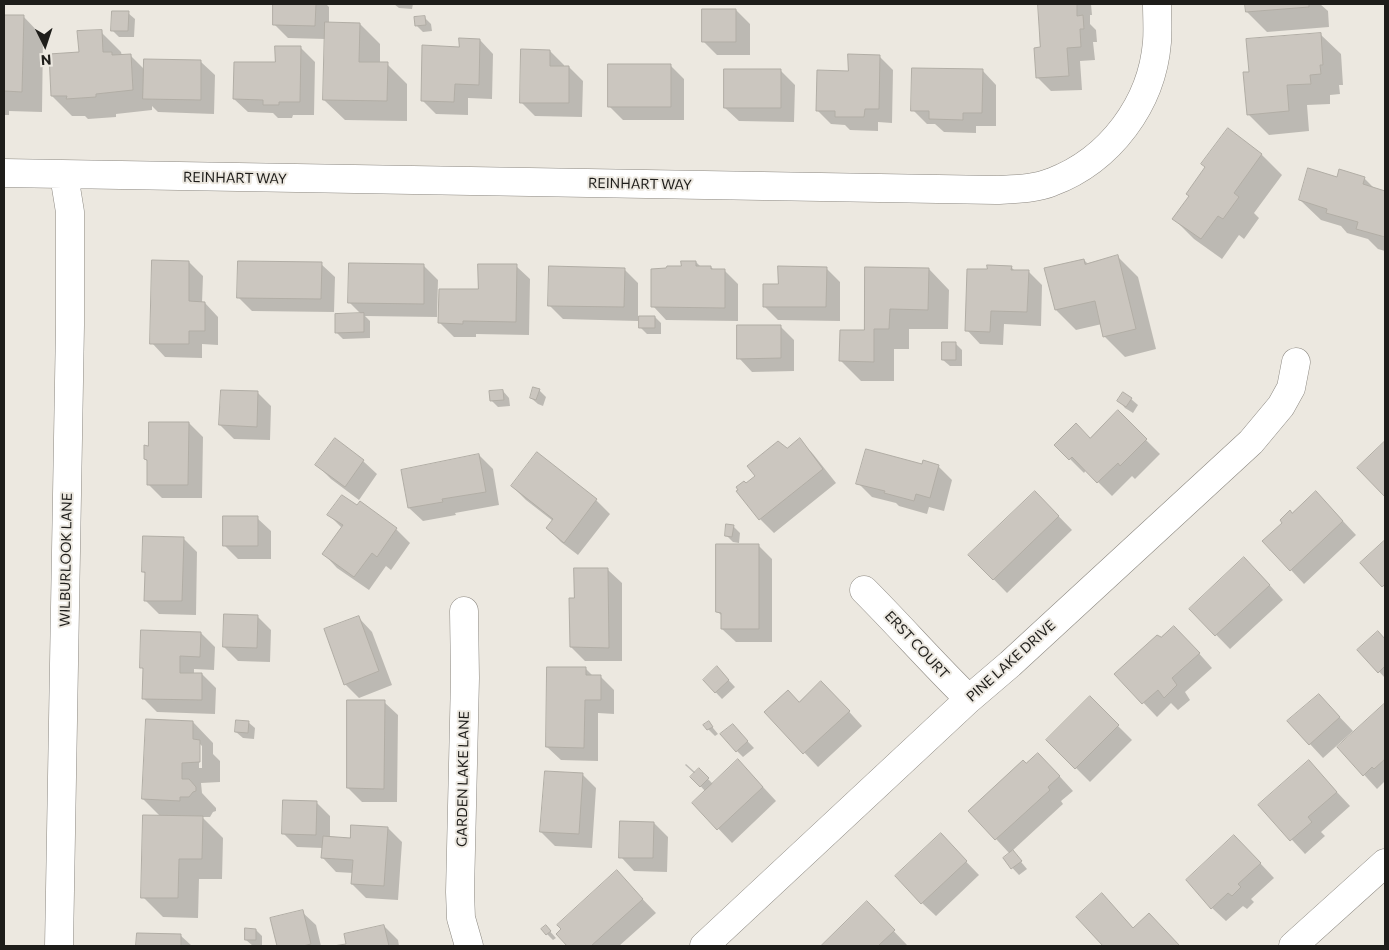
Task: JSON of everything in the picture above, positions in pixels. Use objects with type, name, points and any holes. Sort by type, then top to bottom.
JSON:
[{"type":"street","name":"REINHART WAY","points":[[4,173],[986,190],[1021,189],[1051,183],[1074,172],[1095,158],[1114,140],[1131,118],[1144,94],[1153,69],[1157,42],[1156,4]]},
{"type":"street","name":"WILBURLOOK LANE","points":[[59,946],[70,318],[70,212],[64,175]]},
{"type":"street","name":"PINE LAKE DRIVE","points":[[704,946],[1251,442],[1281,406],[1291,388],[1296,362]]},
{"type":"street","name":"ERST COURT","points":[[864,590],[941,672],[970,699]]},
{"type":"street","name":"GARDEN LAKE LANE","points":[[464,611],[465,678],[460,892],[461,918],[469,946]]},
{"type":"street","points":[[1293,946],[1385,864]]},
{"type":"building","points":[[273,4],[316,4],[315,26],[273,25]]},
{"type":"building","points":[[1038,4],[1077,4],[1077,16],[1083,15],[1084,29],[1080,29],[1081,47],[1067,48],[1069,76],[1036,78],[1034,48],[1040,47]]},
{"type":"building","points":[[1245,4],[1309,4],[1309,7],[1246,12]]},
{"type":"building","points":[[702,9],[736,9],[736,42],[702,42]]},
{"type":"building","points":[[112,11],[129,11],[128,31],[111,31]]},
{"type":"building","points":[[4,15],[24,15],[22,92],[4,91]]},
{"type":"building","points":[[425,16],[426,25],[415,26],[414,17]]},
{"type":"building","points":[[325,22],[360,23],[359,62],[388,62],[387,101],[323,100]]},
{"type":"building","points":[[102,30],[103,52],[112,52],[112,55],[131,54],[133,90],[96,94],[96,97],[66,99],[67,96],[51,96],[49,54],[79,52],[77,31]]},
{"type":"building","points":[[1321,33],[1323,65],[1320,65],[1321,74],[1310,75],[1311,84],[1287,85],[1289,111],[1247,115],[1243,72],[1249,72],[1246,39]]},
{"type":"building","points":[[459,38],[480,39],[479,85],[455,84],[454,102],[421,101],[422,45],[459,47]]},
{"type":"building","points":[[275,46],[301,46],[300,102],[279,102],[279,105],[263,105],[263,100],[233,99],[234,62],[275,62]]},
{"type":"building","points":[[521,49],[550,50],[550,66],[569,66],[569,103],[520,103]]},
{"type":"building","points":[[848,54],[880,55],[879,109],[865,109],[864,117],[835,117],[835,111],[816,111],[817,70],[848,71]]},
{"type":"building","points":[[144,59],[201,60],[201,100],[143,99]]},
{"type":"building","points":[[608,64],[671,64],[671,107],[608,107]]},
{"type":"building","points":[[912,68],[983,69],[982,113],[963,113],[963,120],[929,119],[929,111],[911,111]]},
{"type":"building","points":[[724,69],[781,69],[781,108],[724,108]]},
{"type":"building","points":[[1228,128],[1262,154],[1234,193],[1239,197],[1223,219],[1218,216],[1201,239],[1172,219],[1189,196],[1186,194],[1205,167],[1201,164]]},
{"type":"building","points":[[1308,168],[1337,177],[1339,169],[1365,177],[1363,184],[1385,191],[1385,237],[1356,229],[1358,222],[1326,213],[1327,209],[1299,200]]},
{"type":"building","points":[[1118,255],[1136,329],[1103,337],[1095,301],[1055,310],[1044,268],[1084,259],[1085,264]]},
{"type":"building","points":[[152,260],[189,261],[189,301],[205,302],[205,331],[189,331],[189,344],[150,344]]},
{"type":"building","points":[[238,261],[322,262],[321,299],[237,298]]},
{"type":"building","points":[[681,261],[696,261],[696,266],[711,266],[711,269],[725,269],[725,308],[651,307],[651,269],[681,266]]},
{"type":"building","points":[[349,263],[424,264],[424,304],[348,303]]},
{"type":"building","points":[[478,264],[517,264],[516,322],[463,321],[463,324],[438,323],[439,289],[478,289]]},
{"type":"building","points":[[987,265],[1012,266],[1011,270],[1029,270],[1027,312],[991,311],[990,332],[965,331],[967,269],[987,269]]},
{"type":"building","points":[[549,266],[625,268],[624,307],[548,306]]},
{"type":"building","points":[[778,266],[827,267],[826,307],[763,307],[763,284],[778,284]]},
{"type":"building","points":[[865,267],[929,268],[928,310],[890,309],[889,329],[874,329],[874,362],[839,361],[840,330],[864,330]]},
{"type":"building","points":[[364,313],[364,332],[335,333],[335,314]]},
{"type":"building","points":[[639,316],[655,316],[655,328],[639,328]]},
{"type":"building","points":[[737,325],[781,325],[781,358],[737,359]]},
{"type":"building","points":[[942,342],[956,342],[956,360],[942,360]]},
{"type":"building","points":[[533,387],[540,389],[536,400],[530,398]]},
{"type":"building","points":[[221,390],[258,391],[257,427],[219,425]]},
{"type":"building","points":[[503,390],[504,400],[490,401],[489,391]]},
{"type":"building","points":[[1123,392],[1132,398],[1126,407],[1117,401]]},
{"type":"building","points":[[1118,410],[1147,439],[1120,466],[1118,463],[1097,483],[1072,457],[1069,460],[1054,445],[1076,423],[1090,438]]},
{"type":"building","points":[[149,422],[189,422],[188,485],[147,485],[147,460],[144,459],[144,445],[148,446]]},
{"type":"building","points":[[335,438],[364,460],[345,487],[315,465]]},
{"type":"building","points":[[800,438],[823,469],[759,520],[736,491],[738,490],[736,487],[744,481],[746,483],[755,476],[747,466],[778,441],[787,448]]},
{"type":"building","points":[[1385,441],[1385,497],[1357,468]]},
{"type":"building","points":[[866,449],[922,464],[923,460],[939,465],[930,498],[916,494],[914,501],[856,484]]},
{"type":"building","points":[[537,452],[597,499],[564,543],[546,528],[553,519],[511,486]]},
{"type":"building","points":[[479,454],[486,492],[442,499],[443,502],[408,508],[401,470]]},
{"type":"building","points":[[1035,491],[1059,516],[993,580],[968,555]]},
{"type":"building","points":[[1316,491],[1343,521],[1290,571],[1262,541],[1282,523],[1280,520],[1290,510],[1292,513]]},
{"type":"building","points":[[342,495],[357,505],[360,501],[397,528],[377,557],[372,553],[354,577],[322,554],[343,525],[327,515]]},
{"type":"building","points":[[223,516],[258,516],[258,546],[223,546]]},
{"type":"building","points":[[726,524],[734,525],[732,537],[725,536]]},
{"type":"building","points":[[143,536],[184,537],[182,601],[144,601],[145,572],[142,572]]},
{"type":"building","points":[[1385,540],[1385,584],[1382,587],[1360,563]]},
{"type":"building","points":[[716,544],[759,544],[759,629],[721,629],[721,613],[716,612]]},
{"type":"building","points":[[1244,557],[1270,585],[1215,636],[1189,609]]},
{"type":"building","points":[[574,568],[608,568],[609,648],[570,647],[569,598],[574,598]]},
{"type":"building","points":[[224,614],[258,615],[257,648],[223,647]]},
{"type":"building","points":[[359,616],[379,671],[344,685],[324,629]]},
{"type":"building","points":[[1174,626],[1200,653],[1172,678],[1177,685],[1164,698],[1158,690],[1142,704],[1114,674],[1157,635],[1161,637]]},
{"type":"building","points":[[141,630],[201,632],[200,657],[180,656],[180,673],[202,673],[202,700],[142,699],[143,668],[140,668]]},
{"type":"building","points":[[1378,631],[1385,639],[1385,666],[1378,673],[1357,650]]},
{"type":"building","points":[[717,666],[729,680],[715,693],[703,680]]},
{"type":"building","points":[[547,667],[586,667],[586,675],[601,675],[601,700],[585,700],[584,748],[546,747]]},
{"type":"building","points":[[821,681],[850,711],[803,754],[764,712],[788,690],[799,702]]},
{"type":"building","points":[[1319,694],[1340,717],[1309,745],[1287,721]]},
{"type":"building","points":[[1090,696],[1119,725],[1075,769],[1046,740]]},
{"type":"building","points":[[347,700],[385,700],[384,789],[347,788]]},
{"type":"building","points":[[1385,703],[1385,759],[1374,769],[1372,767],[1363,776],[1337,747]]},
{"type":"building","points":[[146,719],[193,721],[193,739],[200,740],[200,762],[182,763],[182,779],[189,779],[196,787],[196,791],[189,797],[180,797],[180,801],[142,799]]},
{"type":"building","points":[[236,720],[249,721],[248,733],[235,732]]},
{"type":"building","points":[[709,721],[713,727],[707,730],[703,725]]},
{"type":"building","points":[[733,724],[748,741],[736,752],[720,734]]},
{"type":"building","points":[[1038,753],[1060,776],[1048,787],[1050,790],[995,840],[968,811],[1023,760],[1026,763]]},
{"type":"building","points":[[738,759],[763,787],[717,830],[692,803]]},
{"type":"building","points":[[1309,760],[1337,792],[1308,817],[1312,822],[1290,841],[1258,805]]},
{"type":"building","points":[[699,768],[709,778],[700,787],[690,777]]},
{"type":"building","points":[[545,771],[583,773],[579,834],[540,832]]},
{"type":"building","points":[[283,800],[317,801],[316,835],[282,834]]},
{"type":"building","points":[[143,815],[203,816],[202,859],[179,859],[178,898],[141,898]]},
{"type":"building","points":[[620,821],[654,822],[653,858],[619,858]]},
{"type":"building","points":[[351,825],[388,827],[384,886],[351,884],[353,860],[321,858],[323,836],[350,838]]},
{"type":"building","points":[[941,833],[967,861],[921,904],[895,876]]},
{"type":"building","points":[[1234,835],[1261,863],[1238,884],[1241,887],[1232,896],[1228,893],[1211,909],[1186,880]]},
{"type":"building","points":[[1013,850],[1022,861],[1011,869],[1003,858]]},
{"type":"building","points":[[617,870],[643,899],[591,946],[567,946],[556,934],[561,929],[557,925]]},
{"type":"building","points":[[1102,893],[1133,928],[1149,913],[1180,946],[1103,946],[1076,917]]},
{"type":"building","points":[[867,901],[895,930],[878,946],[821,946]]},
{"type":"building","points":[[303,910],[311,944],[303,946],[277,946],[270,918]]},
{"type":"building","points":[[384,925],[389,946],[333,946],[346,944],[344,934]]},
{"type":"building","points":[[546,925],[551,931],[546,935],[541,929]]},
{"type":"building","points":[[245,928],[256,929],[256,940],[245,940]]},
{"type":"building","points":[[137,933],[181,934],[181,946],[136,946]]}]
